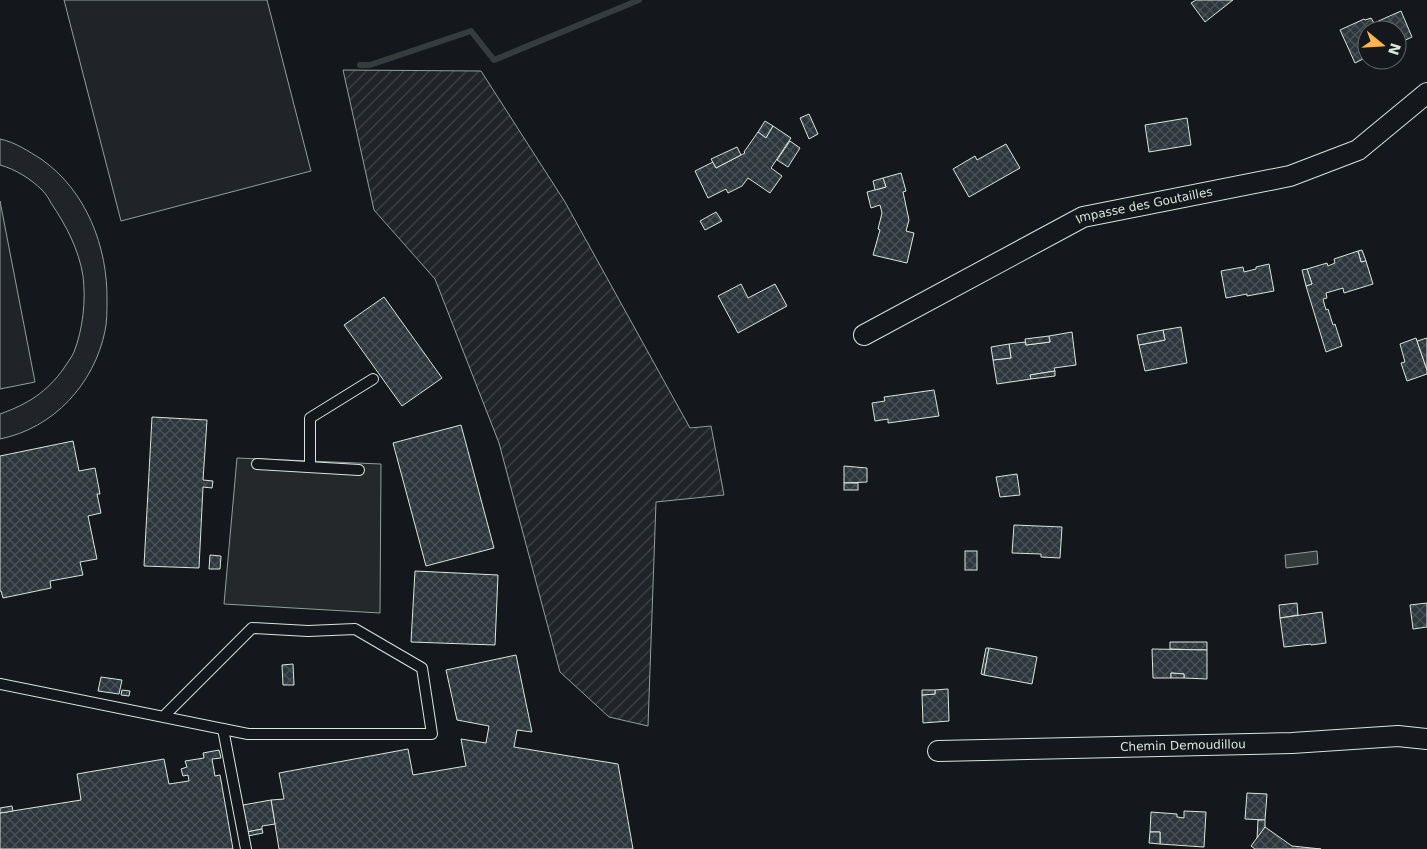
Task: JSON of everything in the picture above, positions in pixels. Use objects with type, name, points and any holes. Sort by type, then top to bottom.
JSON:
[{"type":"street","name":"Impasse des Goutailles","points":[[864,335],[1083,218],[1290,176],[1358,150],[1427,94]]},
{"type":"street","name":"Chemin Demoudillou","points":[[938,751],[1292,743],[1398,736],[1427,740]]},
{"type":"lane","points":[[310,467],[310,418],[373,379]]},
{"type":"lane","points":[[257,464],[359,470]]},
{"type":"lane","points":[[0,684],[163,717],[248,734],[432,734],[422,668],[355,629],[252,628],[163,717]]},
{"type":"lane","points":[[223,729],[246,849]]},
{"type":"shaded area","points":[[64,0],[267,0],[311,171],[121,221]]},
{"type":"shaded area","points":[[343,70],[481,71],[565,202],[690,428],[711,426],[724,495],[656,502],[648,726],[609,717],[560,672],[499,443],[435,279],[374,210]]},
{"type":"shaded area","points":[[0,139],[6,140],[41,159],[57,172],[82,203],[91,221],[103,260],[107,316],[100,350],[92,369],[69,401],[38,425],[0,439],[0,414],[19,406],[44,390],[58,376],[72,356],[82,324],[84,295],[81,266],[67,229],[42,190],[22,175],[0,165]]},
{"type":"shaded area","points":[[0,201],[35,382],[0,389]]},
{"type":"shaded area","points":[[237,458],[381,464],[380,613],[224,604]]},
{"type":"shaded area","points":[[1317,551],[1318,564],[1286,568],[1285,555]]},
{"type":"building","points":[[1196,0],[1233,0],[1205,22],[1191,3]]},
{"type":"building","points":[[1401,11],[1405,20],[1381,20]]},
{"type":"building","points":[[1357,22],[1357,62],[1355,63],[1340,30]]},
{"type":"building","points":[[1407,25],[1412,37],[1407,39]]},
{"type":"building","points":[[809,114],[818,134],[809,139],[800,118]]},
{"type":"building","points":[[1187,118],[1191,145],[1149,152],[1145,125]]},
{"type":"building","points":[[765,121],[773,126],[766,138],[758,132]]},
{"type":"building","points":[[773,126],[791,138],[771,168],[782,176],[770,193],[748,178],[742,186],[728,193],[726,189],[708,198],[695,171],[713,162],[716,168],[745,153],[758,132],[766,138]]},
{"type":"building","points":[[790,141],[800,148],[788,167],[777,160]]},
{"type":"building","points":[[1006,144],[1020,168],[969,197],[953,169],[975,156],[977,160]]},
{"type":"building","points":[[737,147],[741,155],[716,168],[711,159]]},
{"type":"building","points":[[901,173],[906,191],[903,192],[909,220],[906,231],[914,233],[907,263],[873,255],[880,230],[878,229],[882,213],[880,205],[871,208],[867,192],[886,187],[883,178]]},
{"type":"building","points":[[883,178],[886,187],[875,190],[873,181]]},
{"type":"building","points":[[716,212],[722,221],[705,230],[700,221]]},
{"type":"building","points":[[1362,250],[1366,261],[1361,262],[1358,251]]},
{"type":"building","points":[[1358,251],[1361,262],[1366,261],[1373,284],[1344,293],[1343,288],[1326,293],[1327,298],[1323,299],[1326,310],[1328,309],[1333,325],[1335,324],[1342,346],[1326,352],[1306,286],[1312,284],[1307,269],[1327,263],[1328,266],[1335,263],[1334,259]]},
{"type":"building","points":[[1269,264],[1274,291],[1226,298],[1221,271],[1243,267],[1244,272]]},
{"type":"building","points":[[1307,269],[1312,284],[1306,286],[1302,270]]},
{"type":"building","points":[[741,284],[748,298],[775,284],[787,306],[738,333],[718,296]]},
{"type":"building","points":[[384,297],[442,378],[402,406],[344,325]]},
{"type":"building","points":[[1181,327],[1187,363],[1145,371],[1139,345],[1165,340],[1163,330]]},
{"type":"building","points":[[1163,330],[1165,340],[1139,345],[1137,335]]},
{"type":"building","points":[[1072,332],[1076,365],[1054,368],[1055,371],[1030,375],[1031,379],[997,384],[993,360],[1011,358],[1009,344],[1025,342],[1026,345],[1050,342],[1049,336]]},
{"type":"building","points":[[1049,336],[1050,342],[1026,345],[1025,339]]},
{"type":"building","points":[[1416,338],[1427,374],[1407,381],[1401,363],[1405,362],[1400,344]]},
{"type":"building","points":[[1427,338],[1427,370],[1417,341]]},
{"type":"building","points":[[1009,344],[1011,358],[993,360],[991,347]]},
{"type":"building","points":[[1055,371],[1055,376],[1031,379],[1030,375]]},
{"type":"building","points":[[934,390],[939,416],[888,423],[888,419],[875,421],[872,403],[885,401],[884,397]]},
{"type":"building","points":[[152,417],[207,420],[203,480],[213,481],[212,488],[203,487],[199,568],[144,566]]},
{"type":"building","points":[[461,425],[494,548],[426,566],[393,443]]},
{"type":"building","points":[[73,441],[79,471],[95,468],[100,494],[97,494],[101,513],[88,516],[97,559],[80,562],[83,575],[50,581],[51,588],[3,598],[0,591],[0,456]]},
{"type":"building","points":[[844,466],[867,468],[867,482],[844,483]]},
{"type":"building","points":[[1017,474],[1020,495],[1000,497],[996,477]]},
{"type":"building","points":[[844,483],[858,483],[858,490],[844,490]]},
{"type":"building","points":[[1014,525],[1062,527],[1060,558],[1041,557],[1041,554],[1012,553]]},
{"type":"building","points":[[965,551],[977,551],[977,570],[965,570]]},
{"type":"building","points":[[210,555],[221,556],[220,569],[209,569]]},
{"type":"building","points":[[415,571],[498,575],[495,645],[411,642]]},
{"type":"building","points":[[1297,603],[1298,615],[1280,618],[1279,605]]},
{"type":"building","points":[[1427,603],[1427,627],[1413,629],[1410,605]]},
{"type":"building","points":[[1322,612],[1326,643],[1284,647],[1280,618]]},
{"type":"building","points":[[1170,642],[1207,642],[1207,650],[1170,649]]},
{"type":"building","points":[[986,648],[989,648],[984,675],[981,674]]},
{"type":"building","points":[[989,648],[1037,657],[1032,684],[984,675]]},
{"type":"building","points":[[1152,649],[1207,650],[1207,679],[1184,678],[1184,674],[1171,673],[1171,678],[1153,678]]},
{"type":"building","points":[[516,655],[532,732],[517,730],[514,747],[618,764],[633,849],[279,849],[271,800],[284,799],[279,773],[408,749],[413,775],[466,766],[461,739],[486,743],[489,726],[457,720],[446,670]]},
{"type":"building","points":[[293,664],[294,685],[283,685],[282,665]]},
{"type":"building","points":[[1171,673],[1184,674],[1184,678],[1171,678]]},
{"type":"building","points":[[101,677],[122,680],[119,694],[98,691]]},
{"type":"building","points":[[948,689],[949,721],[923,723],[922,695],[935,694],[935,690]]},
{"type":"building","points":[[122,690],[130,691],[129,696],[121,695]]},
{"type":"building","points":[[922,690],[935,690],[935,694],[922,695]]},
{"type":"building","points":[[219,750],[221,758],[212,759],[215,776],[220,775],[233,849],[0,849],[0,813],[81,800],[77,774],[164,759],[169,784],[189,781],[188,775],[183,776],[181,769],[187,767],[185,761],[204,758],[203,753]]},
{"type":"building","points":[[1247,793],[1267,794],[1265,820],[1245,819]]},
{"type":"building","points":[[271,800],[275,824],[262,826],[262,829],[247,832],[243,805]]},
{"type":"building","points":[[12,806],[13,811],[0,813],[0,808]]},
{"type":"building","points":[[1184,811],[1206,812],[1204,847],[1160,844],[1160,832],[1150,832],[1151,812],[1177,814],[1177,817],[1184,818]]},
{"type":"building","points":[[1258,820],[1265,820],[1265,827],[1257,839]]},
{"type":"building","points":[[1265,827],[1292,846],[1321,849],[1255,849],[1251,846]]},
{"type":"building","points":[[262,829],[263,833],[248,836],[247,832]]},
{"type":"building","points":[[1150,832],[1160,832],[1160,844],[1149,843]]},
{"type":"waterway","points":[[360,65],[370,65],[471,31],[494,60],[639,0]]}]
